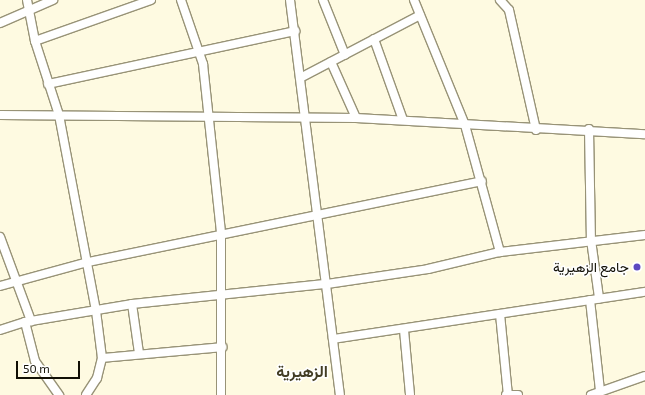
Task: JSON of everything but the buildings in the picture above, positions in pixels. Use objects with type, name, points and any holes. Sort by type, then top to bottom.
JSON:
[{"type":"street","points":[[27,0],[35,41],[59,114],[96,311],[102,358],[97,378],[86,395]]},
{"type":"street","points":[[0,23],[53,0]]},
{"type":"street","points":[[35,41],[151,0]]},
{"type":"street","points":[[182,0],[200,50],[221,233],[224,348],[221,395]]},
{"type":"street","points":[[290,0],[302,77],[340,395]]},
{"type":"street","points":[[323,0],[345,54]]},
{"type":"street","points":[[414,0],[465,125],[482,181],[500,252]]},
{"type":"street","points":[[500,0],[508,10],[536,130]]},
{"type":"street","points":[[302,77],[420,15]]},
{"type":"street","points":[[48,84],[200,50],[295,31]]},
{"type":"street","points":[[374,39],[403,120]]},
{"type":"street","points":[[331,62],[356,118]]},
{"type":"street","points":[[0,115],[59,114],[209,119],[356,118],[536,130],[589,129],[645,134]]},
{"type":"street","points":[[589,129],[591,240],[599,298]]},
{"type":"street","points":[[0,286],[17,280],[88,262],[221,233],[482,181]]},
{"type":"street","points":[[0,330],[28,321],[132,304],[222,292],[327,284],[428,269],[500,252],[591,240],[645,235]]},
{"type":"street","points":[[0,237],[17,280],[28,321],[35,361],[59,395]]},
{"type":"street","points":[[333,340],[645,292]]},
{"type":"street","points":[[590,300],[600,392]]},
{"type":"street","points":[[132,304],[139,353]]},
{"type":"street","points":[[500,314],[507,395],[518,395]]},
{"type":"street","points":[[404,330],[410,395]]},
{"type":"street","points":[[102,358],[139,353],[224,348]]},
{"type":"street","points":[[591,395],[645,376]]},
{"type":"place","name":"جامع الزهيرية","points":[[637,267]]},
{"type":"district","name":"الزهيرية","points":[[302,371]]}]
